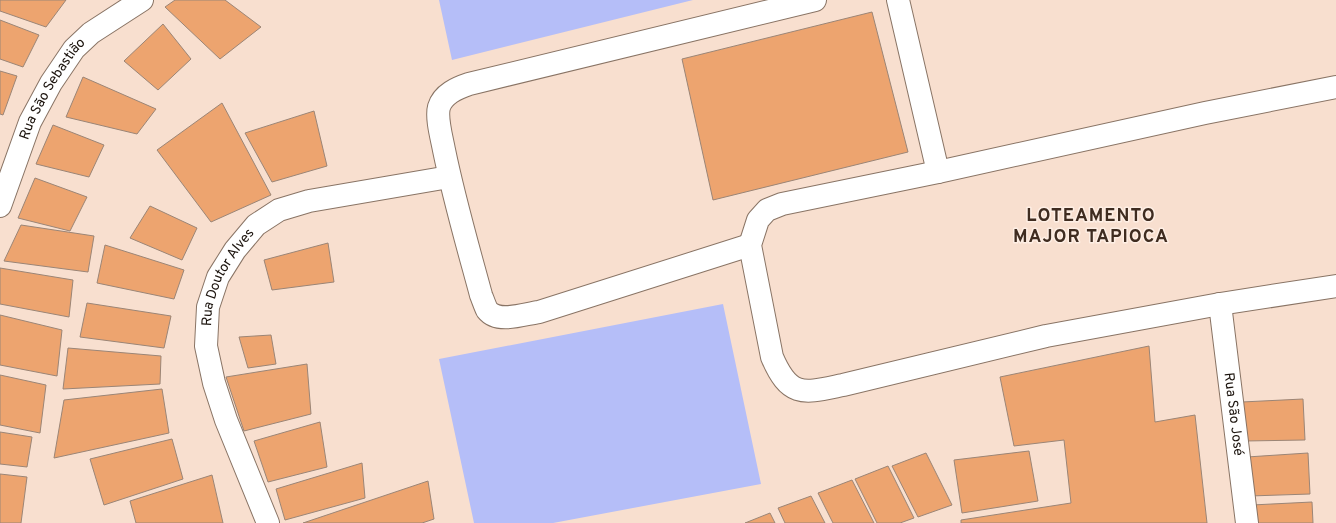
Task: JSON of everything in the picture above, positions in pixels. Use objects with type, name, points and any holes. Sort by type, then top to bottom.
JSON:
[{"type":"street","name":"Rua São Sebastião","points":[[0,206],[30,122],[51,83],[74,49],[91,33],[142,0]]},
{"type":"street","points":[[750,245],[538,312],[507,317],[496,316],[488,310],[481,295],[449,176],[439,127],[439,108],[445,97],[456,88],[469,84],[815,0]]},
{"type":"street","points":[[898,0],[938,172]]},
{"type":"street","points":[[1336,87],[1204,113],[938,172],[782,204],[767,210],[758,220],[750,245],[772,357],[779,373],[788,385],[800,390],[818,390],[843,385],[1046,336],[1220,304],[1336,286]]},
{"type":"street","name":"Rua Doutor Alves","points":[[268,523],[226,420],[214,383],[206,346],[208,307],[218,277],[234,250],[256,225],[279,210],[309,201],[449,176]]},
{"type":"street","name":"Rua São José","points":[[1220,304],[1247,523]]},
{"type":"shaded area","points":[[439,0],[693,0],[452,60]]},
{"type":"shaded area","points":[[723,304],[761,484],[553,523],[474,523],[439,359]]},
{"type":"building","points":[[0,0],[66,0],[46,27],[0,11]]},
{"type":"building","points":[[175,0],[225,0],[261,27],[220,59],[165,7]]},
{"type":"building","points":[[872,12],[908,152],[713,200],[682,59]]},
{"type":"building","points":[[0,20],[39,35],[23,67],[0,59]]},
{"type":"building","points":[[163,24],[191,59],[158,90],[124,61]]},
{"type":"building","points":[[0,71],[17,76],[3,115],[0,114]]},
{"type":"building","points":[[83,77],[156,109],[137,134],[66,117]]},
{"type":"building","points":[[222,103],[271,195],[211,222],[157,150]]},
{"type":"building","points":[[314,111],[327,166],[272,182],[245,133]]},
{"type":"building","points":[[53,125],[104,145],[89,177],[36,164]]},
{"type":"building","points":[[35,178],[87,197],[70,231],[18,218]]},
{"type":"building","points":[[150,206],[197,228],[182,260],[130,238]]},
{"type":"building","points":[[21,225],[94,236],[88,272],[4,261]]},
{"type":"building","points":[[328,243],[334,282],[272,290],[264,260]]},
{"type":"building","points":[[105,245],[184,270],[174,299],[97,283]]},
{"type":"building","points":[[0,268],[73,280],[69,317],[0,304]]},
{"type":"building","points":[[87,303],[171,316],[164,348],[80,337]]},
{"type":"building","points":[[0,315],[62,330],[57,376],[0,365]]},
{"type":"building","points":[[271,335],[276,364],[248,368],[239,337]]},
{"type":"building","points":[[1149,346],[1155,422],[1195,415],[1207,523],[961,523],[961,520],[1071,503],[1064,440],[1014,446],[1000,377]]},
{"type":"building","points":[[68,348],[161,356],[160,384],[63,389]]},
{"type":"building","points":[[307,364],[311,414],[244,431],[226,377]]},
{"type":"building","points":[[0,375],[46,385],[40,433],[0,425]]},
{"type":"building","points":[[162,389],[169,433],[54,458],[64,400]]},
{"type":"building","points":[[1303,399],[1305,440],[1245,441],[1242,402]]},
{"type":"building","points":[[320,422],[327,467],[268,482],[254,441]]},
{"type":"building","points":[[0,432],[32,437],[27,467],[0,464]]},
{"type":"building","points":[[172,439],[183,479],[104,505],[90,459]]},
{"type":"building","points":[[1029,451],[1038,501],[962,513],[954,460]]},
{"type":"building","points":[[926,453],[952,505],[918,517],[892,466]]},
{"type":"building","points":[[1308,453],[1310,494],[1250,496],[1247,457]]},
{"type":"building","points":[[362,463],[365,498],[285,520],[276,489]]},
{"type":"building","points":[[888,466],[914,518],[900,523],[877,523],[855,479]]},
{"type":"building","points":[[0,474],[27,477],[21,523],[0,523]]},
{"type":"building","points":[[212,475],[223,523],[136,523],[130,501]]},
{"type":"building","points":[[852,480],[874,523],[833,523],[818,493]]},
{"type":"building","points":[[428,481],[434,519],[422,523],[303,523]]},
{"type":"building","points":[[811,496],[825,523],[785,523],[778,508]]},
{"type":"building","points":[[1312,502],[1313,523],[1253,523],[1252,505]]},
{"type":"building","points":[[770,513],[775,523],[745,523]]},
{"type":"district","name":"LOTEAMENTO MAJOR TAPIOCA","points":[[1091,226]]}]
